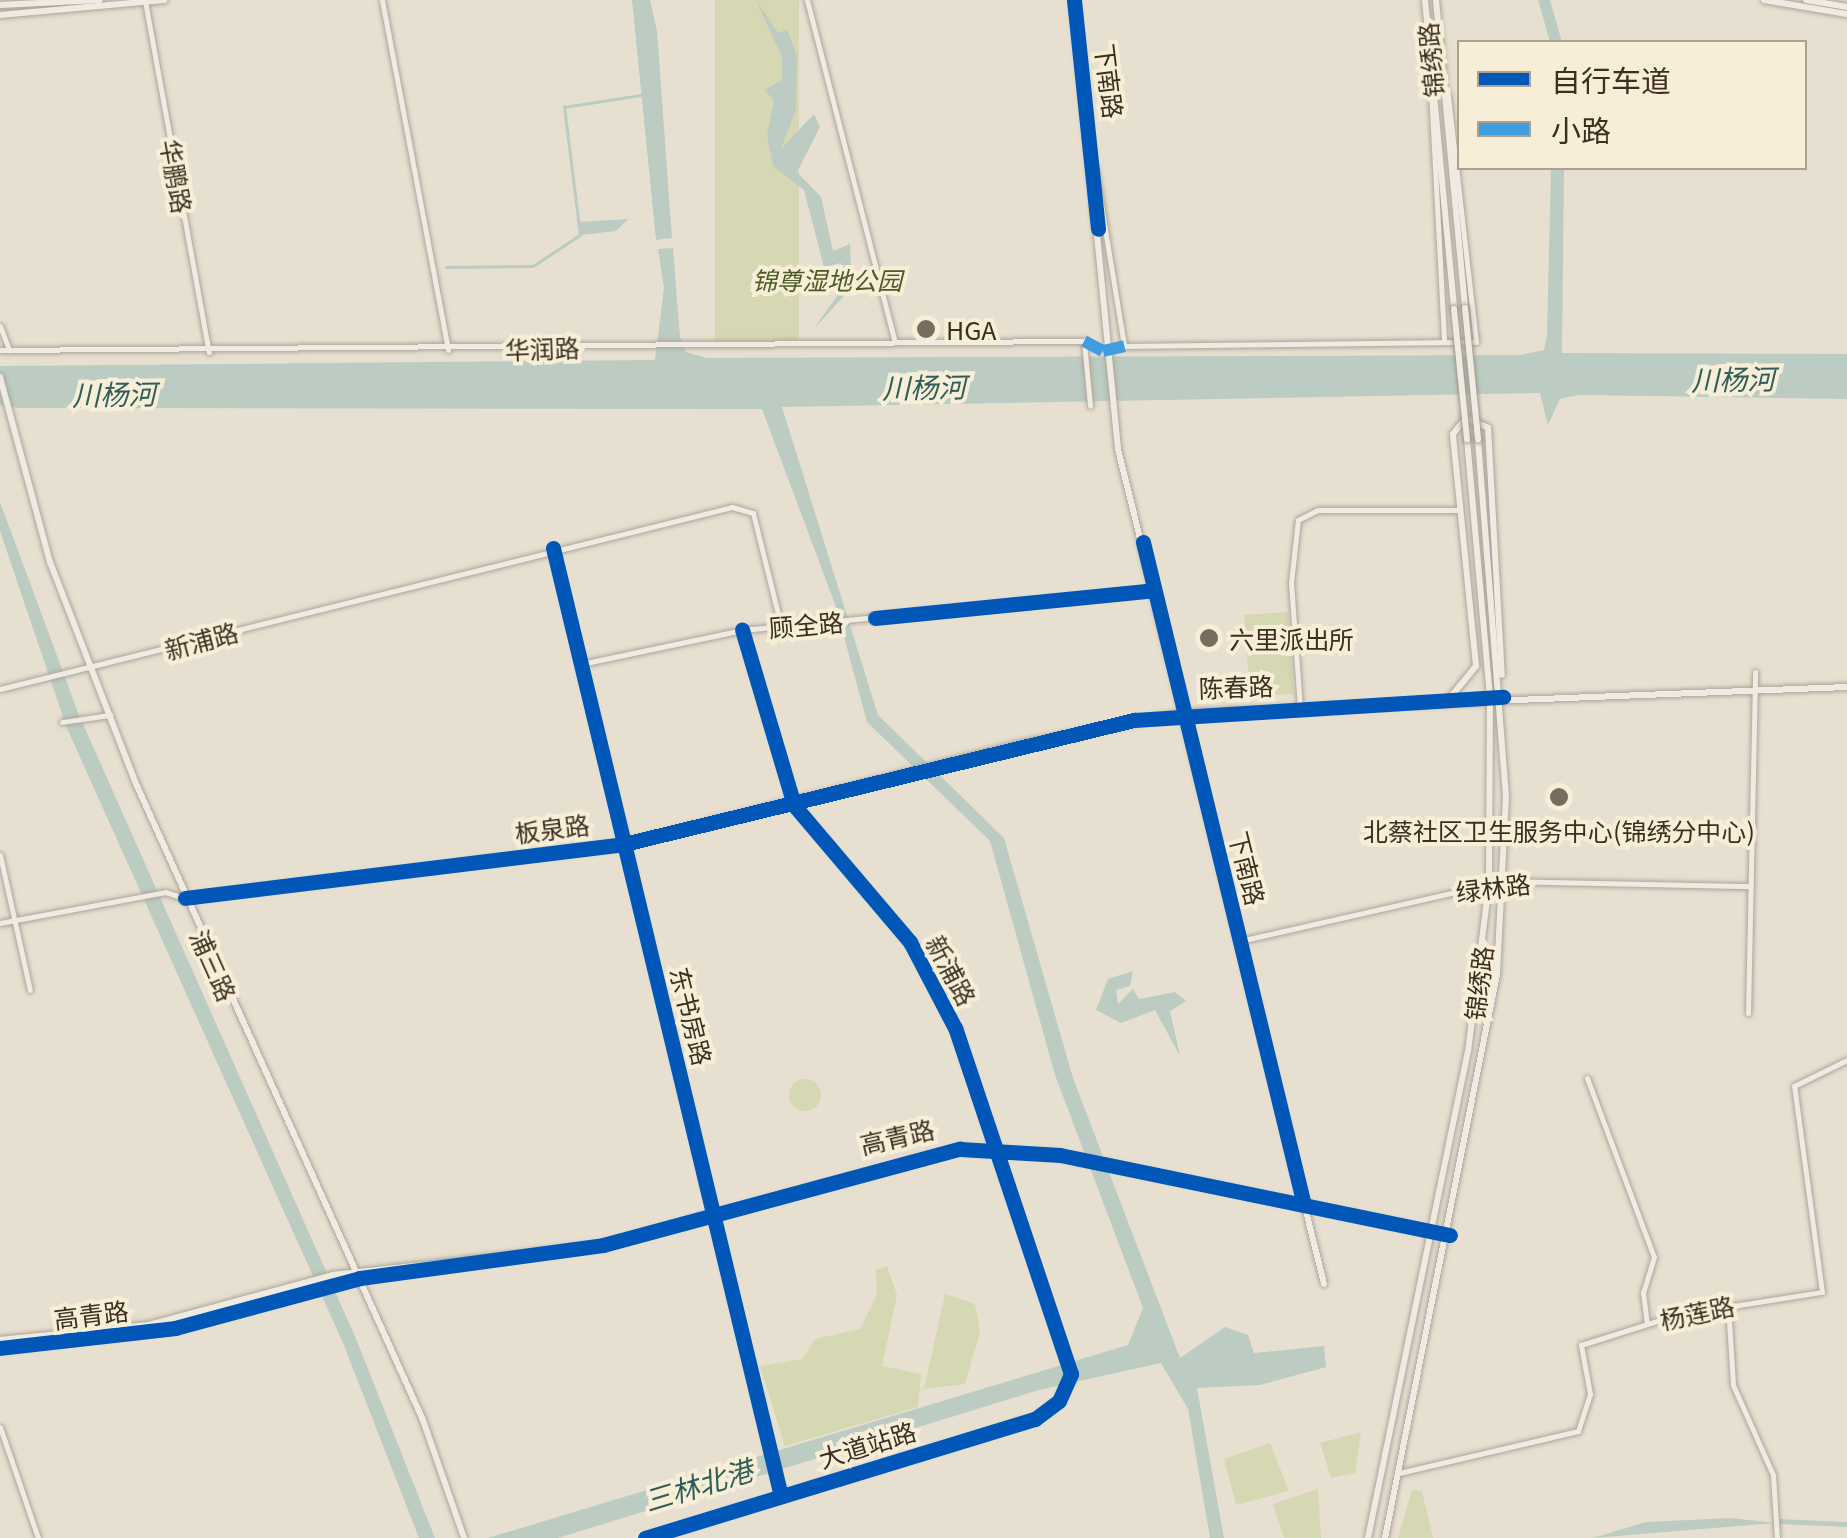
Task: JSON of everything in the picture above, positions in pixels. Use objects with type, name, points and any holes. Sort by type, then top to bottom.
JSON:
[{"type":"main road","points":[[0,5],[100,0]]},
{"type":"main road","points":[[0,16],[164,0]]},
{"type":"main road","name":"下南路","points":[[1074,0],[1095,168],[1114,427],[1324,1284]]},
{"type":"main road","name":"锦绣路","points":[[1368,1538],[1432,1232],[1489,882],[1490,697],[1425,0]]},
{"type":"main road","name":"锦绣路","points":[[1385,1538],[1484,1058],[1504,881],[1503,696],[1436,0]]},
{"type":"main road","points":[[1764,0],[1847,11]]},
{"type":"main road","points":[[1806,0],[1847,11]]},
{"type":"main road","name":"浦三路","points":[[0,377],[18,447],[110,714],[185,898],[360,1278],[464,1538]]},
{"type":"main road","name":"锦绣路","points":[[1448,700],[1476,666],[1452,434],[1474,418],[1488,428],[1501,679]]},
{"type":"main road","name":"陈春路","points":[[918,771],[1185,713],[1503,696],[1755,698],[1847,687]]},
{"type":"main road","name":"板泉路","points":[[185,898],[624,844],[918,771]]},
{"type":"main road","name":"高青路","points":[[0,1340],[148,1325],[334,1276],[360,1278],[592,1247],[901,1158],[997,1148],[1081,1159],[1450,1235]]},
{"type":"main road","name":"高青路","points":[[0,1348],[175,1328],[360,1278]]},
{"type":"street","points":[[382,0],[448,350]]},
{"type":"street","points":[[807,0],[895,342]]},
{"type":"street","name":"华鹏路","points":[[145,1],[209,352]]},
{"type":"street","points":[[1432,78],[1444,342],[1476,342],[1443,78]]},
{"type":"street","name":"下南路","points":[[1095,168],[1124,346],[1444,342]]},
{"type":"street","points":[[0,326],[9,350]]},
{"type":"street","name":"华润路","points":[[0,350],[209,352],[1084,341],[1089,354],[1090,406]]},
{"type":"street","name":"新浦路","points":[[0,689],[553,548],[744,507],[781,626]]},
{"type":"street","points":[[1300,708],[1291,583],[1298,520],[1318,510],[1460,510]]},
{"type":"street","name":"东书房路","points":[[553,548],[781,1496]]},
{"type":"street","name":"顾全路","points":[[581,664],[742,630],[1154,590]]},
{"type":"street","name":"新浦路","points":[[742,630],[794,804],[928,968],[997,1148],[1072,1362]]},
{"type":"street","points":[[1748,1013],[1754,672]]},
{"type":"street","points":[[62,722],[110,714]]},
{"type":"street","points":[[0,855],[30,990]]},
{"type":"street","name":"绿林路","points":[[1240,941],[1489,882],[1752,886]]},
{"type":"street","name":"板泉路","points":[[0,923],[135,896],[158,893],[185,898]]},
{"type":"street","name":"杨莲路","points":[[1399,1473],[1578,1431],[1590,1394],[1581,1345],[1647,1323],[1728,1305],[1822,1292],[1794,1086],[1847,1060]]},
{"type":"street","points":[[1586,1078],[1654,1256],[1642,1292],[1647,1323]]},
{"type":"street","points":[[1728,1305],[1733,1386],[1773,1475],[1777,1538]]},
{"type":"street","name":"大道站路","points":[[646,1538],[1034,1418],[1068,1385],[1072,1362]]},
{"type":"street","points":[[0,1427],[38,1538]]},
{"type":"green space","points":[[715,0],[799,0],[799,345],[715,345]]},
{"type":"green space","name":"HGA","points":[[926,318],[934,321],[934,337],[926,340],[918,337],[915,329],[918,321]]},
{"type":"green space","points":[[1288,612],[1294,694],[1250,697],[1244,615]]},
{"type":"green space","points":[[805,1079],[816,1084],[821,1095],[816,1106],[805,1111],[794,1106],[789,1095],[794,1084]]},
{"type":"green space","points":[[887,1266],[897,1295],[882,1366],[921,1374],[918,1407],[785,1446],[760,1366],[802,1359],[815,1339],[860,1329],[877,1294],[876,1270]]},
{"type":"green space","points":[[945,1294],[975,1304],[980,1332],[965,1384],[924,1389]]},
{"type":"green space","points":[[1361,1432],[1355,1473],[1331,1478],[1320,1443]]},
{"type":"green space","points":[[1270,1443],[1289,1491],[1236,1505],[1224,1459]]},
{"type":"green space","points":[[1318,1489],[1321,1538],[1284,1538],[1273,1504]]},
{"type":"green space","points":[[1412,1490],[1422,1491],[1433,1538],[1398,1538]]},
{"type":"water","points":[[632,0],[650,0],[657,31],[672,238],[656,240]]},
{"type":"water","points":[[756,0],[778,33],[787,30],[797,56],[796,110],[781,149],[814,114],[820,127],[797,172],[821,197],[833,251],[850,244],[852,287],[813,330],[844,286],[841,263],[824,267],[804,190],[773,166],[767,134],[774,101],[765,90],[782,80],[782,57]]},
{"type":"water","points":[[1538,0],[1550,0],[1561,40],[1549,40]]},
{"type":"water","points":[[1551,170],[1564,170],[1562,353],[1847,354],[1847,399],[1579,395],[1560,399],[1548,425],[1540,393],[782,407],[878,715],[1004,838],[1073,1078],[1180,1358],[1225,1327],[1248,1335],[1254,1353],[1324,1346],[1326,1367],[1260,1385],[1197,1388],[1224,1538],[1210,1538],[1188,1409],[1161,1363],[1039,1390],[558,1538],[488,1538],[1128,1345],[1143,1308],[1055,1075],[990,841],[867,722],[836,607],[762,409],[20,408],[0,405],[0,366],[655,360],[664,288],[658,249],[673,248],[680,337],[686,352],[707,358],[1520,355],[1544,350]]},
{"type":"water","points":[[628,219],[616,231],[580,235],[579,222]]},
{"type":"water","points":[[0,502],[79,715],[357,1341],[435,1538],[419,1538],[343,1343],[66,726],[0,531]]},
{"type":"water","points":[[1133,971],[1130,986],[1116,990],[1118,1004],[1133,989],[1139,999],[1175,992],[1186,1001],[1170,1011],[1180,1056],[1155,1010],[1121,1023],[1096,1010],[1108,979]]},
{"type":"water","points":[[1731,1518],[1775,1523],[1593,1538],[1646,1522]]},
{"type":"waterway","points":[[446,267],[533,266],[580,235],[564,107],[647,94]]},
{"type":"waterway","points":[[1775,1521],[1847,1524]]},
{"type":"marked path","points":[[1084,341],[1103,351],[1124,346]]},
{"type":"cycle path","points":[[1074,0],[1098,229]]},
{"type":"cycle path","points":[[1143,542],[1304,1205]]},
{"type":"cycle path","points":[[553,548],[781,1496]]},
{"type":"cycle path","points":[[875,618],[1154,590]]},
{"type":"cycle path","points":[[645,1538],[1035,1419],[1059,1401],[1071,1374],[955,1028],[910,942],[794,805],[742,630]]},
{"type":"cycle path","points":[[185,898],[624,844],[1134,720],[1503,697]]},
{"type":"cycle path","points":[[0,1348],[175,1328],[360,1278],[603,1245],[960,1149],[1060,1155],[1450,1235]]},
{"type":"place","name":"HGA","points":[[926,329]]},
{"type":"place","name":"六里派出所","points":[[1209,638]]},
{"type":"place","name":"北蔡社区卫生服务中心(锦绣分中心)","points":[[1559,797]]},
{"type":"park label","name":"锦尊湿地公园","points":[[827,279]]},
{"type":"water label","name":"川杨河","points":[[1733,378]]},
{"type":"water label","name":"川杨河","points":[[924,386]]},
{"type":"water label","name":"川杨河","points":[[114,393]]},
{"type":"water label","name":"三林北港","points":[[698,1484]]}]
